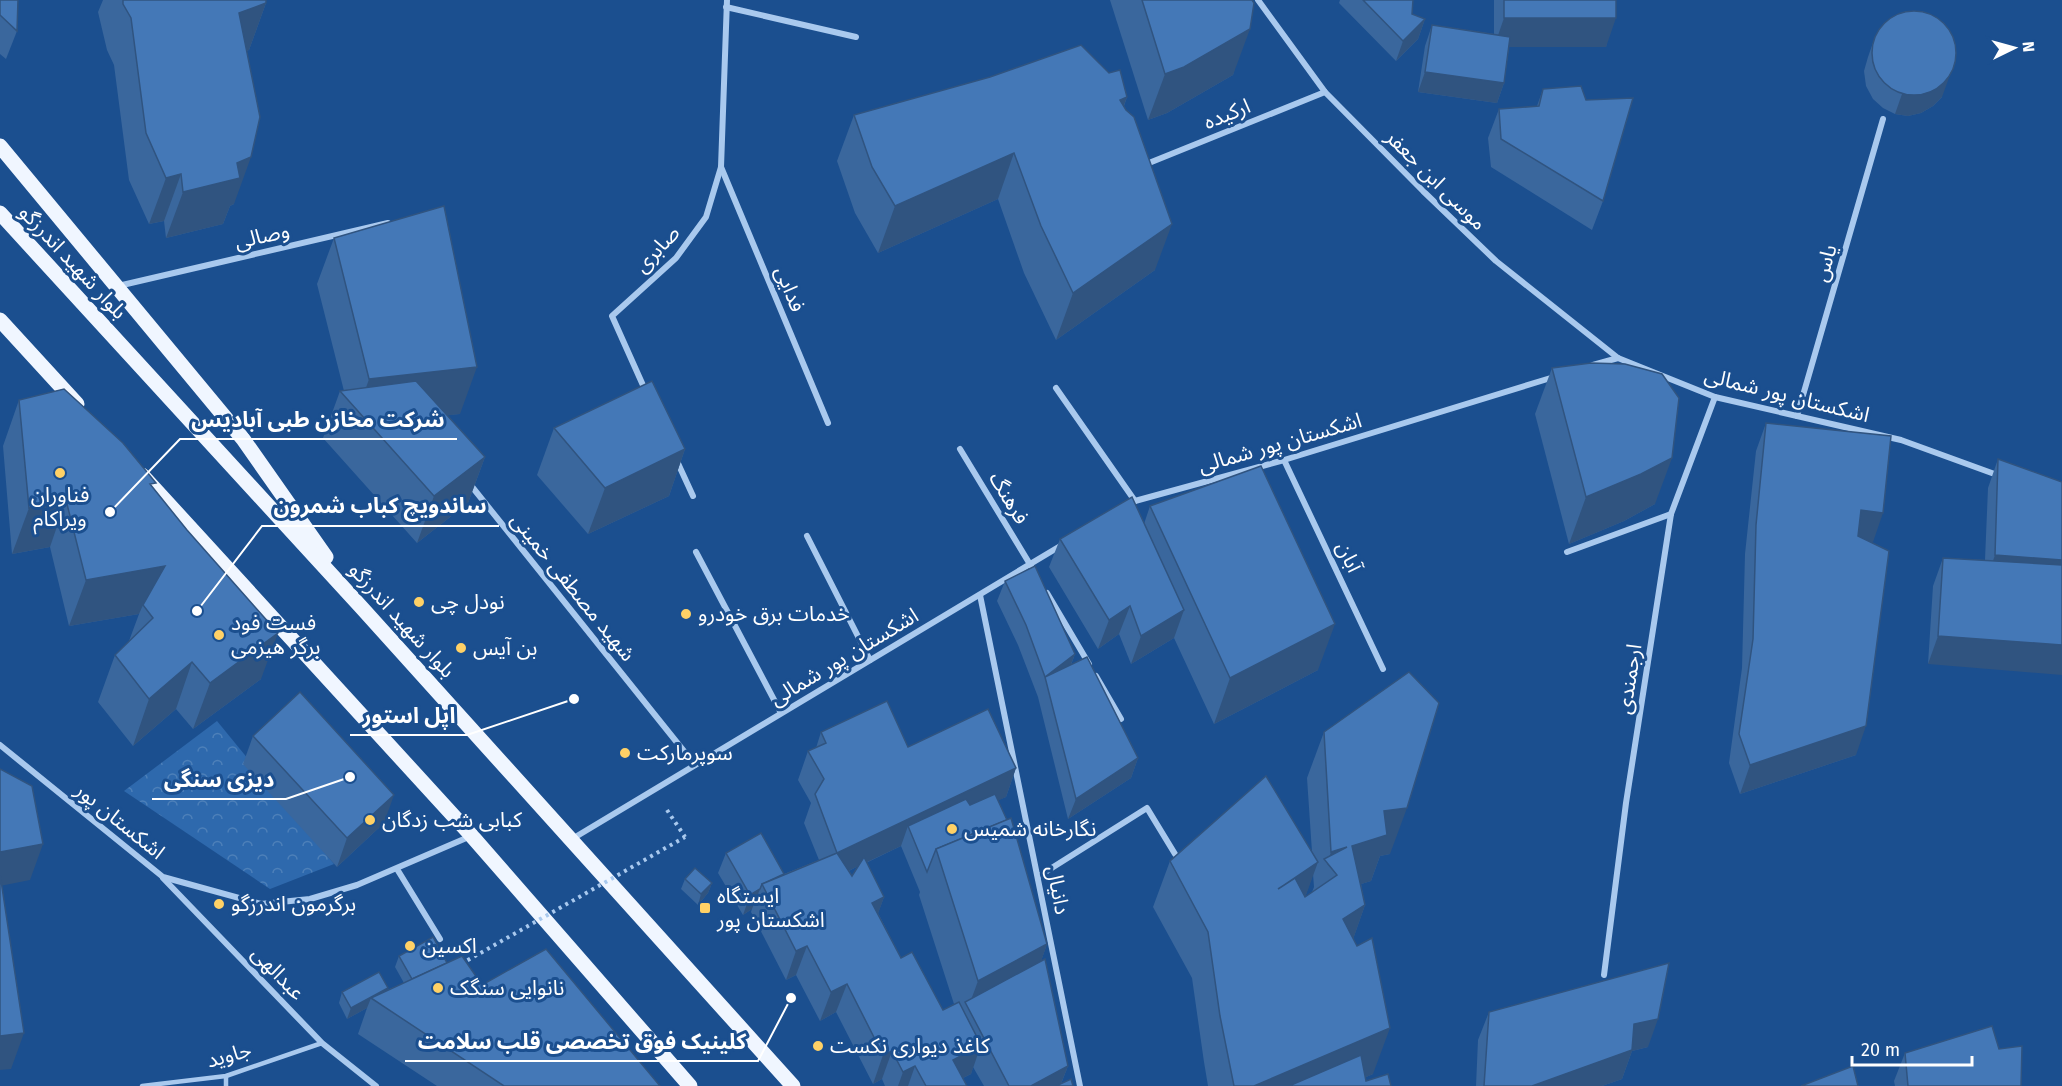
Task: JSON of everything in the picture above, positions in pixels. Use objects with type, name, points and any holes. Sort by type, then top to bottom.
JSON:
[{"type":"main road","points":[[0,146],[243,439],[362,608]]},
{"type":"main road","name":"بلوار شهید اندرزگو","points":[[0,213],[572,839],[793,1086]]},
{"type":"main road","points":[[0,320],[88,416]]},
{"type":"main road","points":[[128,460],[471,836],[690,1086]]},
{"type":"street","name":"موسی ابن جعفر","points":[[1258,0],[1325,92],[1423,191],[1496,261],[1618,358]]},
{"type":"street","points":[[726,3],[856,38]]},
{"type":"street","name":"صابری","points":[[650,401],[612,316],[676,258],[706,218],[722,167],[726,3]]},
{"type":"street","name":"ارکیده","points":[[1141,166],[1325,92]]},
{"type":"street","name":"یاس","points":[[1797,416],[1883,119]]},
{"type":"street","name":"فدایی","points":[[722,167],[828,423]]},
{"type":"street","name":"وصالی","points":[[116,287],[393,222]]},
{"type":"street","points":[[1585,368],[1618,358]]},
{"type":"street","name":"اشکستان پور شمالی","points":[[1618,358],[1715,397],[1901,440],[2009,478]]},
{"type":"street","name":"اشکستان پور شمالی","points":[[1125,507],[1135,501],[1284,460],[1562,375]]},
{"type":"street","points":[[1056,388],[1135,501]]},
{"type":"street","name":"ارجمندی","points":[[1604,975],[1626,803],[1671,514],[1715,397]]},
{"type":"street","name":"فرهنگ","points":[[960,449],[1036,575]]},
{"type":"street","points":[[674,454],[693,496]]},
{"type":"street","name":"آبان","points":[[1284,460],[1383,669]]},
{"type":"street","name":"شهید مصطفی خمینی","points":[[463,476],[695,765]]},
{"type":"street","points":[[1568,552],[1671,514]]},
{"type":"street","points":[[807,536],[870,660]]},
{"type":"street","name":"اشکستان پور شمالی","points":[[572,839],[1068,542]]},
{"type":"street","points":[[696,552],[781,713]]},
{"type":"street","points":[[1042,585],[1121,719]]},
{"type":"street","name":"دانیال","points":[[980,595],[1080,1086]]},
{"type":"street","name":"اشکستان پور","points":[[0,745],[163,877],[261,903],[310,899],[357,885],[471,836]]},
{"type":"street","points":[[1039,876],[1147,808],[1175,854]]},
{"type":"street","points":[[397,869],[440,939]]},
{"type":"street","name":"عبدالهی","points":[[163,877],[322,1043],[376,1086]]},
{"type":"lane","name":"جاوید","points":[[141,1086],[226,1076],[322,1043]]},
{"type":"lane","points":[[226,1076],[226,1086]]},
{"type":"path","points":[[459,965],[685,837],[653,791]]},
{"type":"green space","points":[[217,721],[334,864],[270,889],[124,791]]},
{"type":"building","points":[[0,0],[18,0],[17,31],[0,15]]},
{"type":"building","points":[[123,0],[266,0],[266,3],[239,13],[260,117],[251,157],[237,163],[240,178],[183,192],[181,174],[166,178],[146,133],[131,18]]},
{"type":"building","points":[[1142,0],[1252,0],[1254,3],[1250,29],[1184,67],[1165,74]]},
{"type":"building","points":[[1363,0],[1413,0],[1412,14],[1425,19],[1403,41]]},
{"type":"building","points":[[1504,0],[1616,0],[1616,18],[1504,18]]},
{"type":"building","points":[[1914,11],[1930,14],[1944,23],[1953,37],[1956,53],[1953,69],[1944,83],[1930,92],[1914,95],[1898,92],[1884,83],[1875,69],[1872,53],[1875,37],[1884,23],[1898,14]]},
{"type":"building","points":[[1432,25],[1510,37],[1504,83],[1425,72]]},
{"type":"building","points":[[1081,45],[1109,73],[1120,70],[1127,97],[1120,100],[1134,117],[1172,224],[1073,293],[1041,226],[1014,153],[895,206],[872,167],[854,115],[990,77]]},
{"type":"building","points":[[1581,86],[1586,100],[1633,98],[1603,201],[1501,139],[1499,109],[1539,106],[1543,89]]},
{"type":"building","points":[[444,206],[477,367],[369,379],[334,238]]},
{"type":"building","points":[[1591,363],[1625,364],[1662,374],[1679,398],[1672,458],[1586,497],[1552,368]]},
{"type":"building","points":[[416,381],[485,457],[434,496],[340,391]]},
{"type":"building","points":[[652,381],[685,449],[605,488],[554,428]]},
{"type":"building","points":[[64,389],[123,443],[156,483],[150,484],[187,530],[278,633],[210,683],[192,662],[149,699],[115,655],[153,618],[143,605],[165,566],[86,580],[66,500],[29,508],[19,400]]},
{"type":"building","points":[[1766,423],[1891,436],[1883,513],[1861,510],[1858,536],[1889,551],[1866,726],[1750,765],[1739,734],[1753,639],[1756,525]]},
{"type":"building","points":[[1998,459],[2062,482],[2062,560],[1995,555]]},
{"type":"building","points":[[1261,466],[1335,624],[1230,678],[1150,506]]},
{"type":"building","points":[[1132,497],[1184,610],[1141,636],[1130,606],[1109,620],[1060,539]]},
{"type":"building","points":[[1943,558],[2062,565],[2062,645],[1938,636]]},
{"type":"building","points":[[1035,566],[1075,654],[1045,677],[1026,625],[1005,581]]},
{"type":"building","points":[[1087,657],[1138,758],[1076,799],[1045,677]]},
{"type":"building","points":[[1409,672],[1439,703],[1407,808],[1384,811],[1387,835],[1352,846],[1365,905],[1343,919],[1357,946],[1372,938],[1390,1028],[1254,1086],[1234,1086],[1220,1016],[1208,932],[1170,861],[1266,776],[1318,862],[1278,889],[1295,878],[1305,897],[1337,875],[1324,859],[1347,847],[1331,852],[1324,732]]},
{"type":"building","points":[[300,692],[394,795],[347,838],[253,736]]},
{"type":"building","points":[[887,701],[908,747],[988,709],[1016,768],[837,853],[815,794],[824,779],[808,751],[826,743],[821,732]]},
{"type":"building","points":[[0,769],[32,786],[43,844],[0,852]]},
{"type":"building","points":[[995,794],[1007,820],[936,849],[927,872],[908,826],[966,799],[970,805]]},
{"type":"building","points":[[1011,818],[1047,944],[978,981],[936,849]]},
{"type":"building","points":[[761,833],[784,874],[762,884],[760,889],[750,895],[726,853]]},
{"type":"building","points":[[837,853],[852,876],[864,857],[884,897],[872,903],[901,958],[912,952],[943,1010],[959,1002],[981,1045],[953,1060],[967,1086],[926,1086],[915,1066],[903,1072],[892,1051],[883,1055],[847,984],[831,992],[807,946],[796,951],[762,884]]},
{"type":"building","points":[[695,868],[712,883],[701,894],[685,879]]},
{"type":"building","points":[[0,874],[24,1033],[0,1036]]},
{"type":"building","points":[[433,937],[447,963],[412,979],[399,956]]},
{"type":"building","points":[[546,949],[660,1086],[504,1086],[371,998],[462,956],[482,985]]},
{"type":"building","points":[[1045,959],[1068,1066],[1031,1086],[1009,1086],[965,1002]]},
{"type":"building","points":[[1669,963],[1658,1019],[1634,1024],[1632,1050],[1532,1086],[1484,1086],[1489,1012]]},
{"type":"building","points":[[379,972],[388,988],[351,1008],[342,992]]},
{"type":"building","points":[[1992,1026],[1999,1049],[2022,1046],[2021,1086],[1908,1086],[1905,1053]]},
{"type":"building","points":[[1361,1055],[1366,1081],[1388,1074],[1391,1086],[1289,1086]]},
{"type":"building","points":[[1853,1066],[1858,1086],[1801,1086]]},
{"type":"building","points":[[1071,1079],[1073,1086],[1056,1086]]},
{"type":"place","name":"فناوران ویراکام","points":[[60,473]]},
{"type":"place","name":"شرکت مخازن طبی آبادیس","points":[[110,512]]},
{"type":"place","name":"نودل چی","points":[[419,602]]},
{"type":"place","name":"ساندویچ کباب شمرون","points":[[197,611]]},
{"type":"place","name":"خدمات برق خودرو","points":[[686,614]]},
{"type":"place","name":"فست فود برگر هیزمی","points":[[219,635]]},
{"type":"place","name":"بن آیس","points":[[461,648]]},
{"type":"place","name":"اپل استور","points":[[574,699]]},
{"type":"place","name":"سوپرمارکت","points":[[625,753]]},
{"type":"place","name":"دیزی سنگی","points":[[350,777]]},
{"type":"place","name":"کبابی شب زدگان","points":[[370,820]]},
{"type":"place","name":"نگارخانه شمیس","points":[[952,829]]},
{"type":"place","name":"برگرمون اندرزگو","points":[[219,904]]},
{"type":"place","name":"ایستگاه اشکستان پور","points":[[705,908]]},
{"type":"place","name":"اکسین","points":[[410,946]]},
{"type":"place","name":"نانوایی سنگک","points":[[438,988]]},
{"type":"place","name":"کلینیک فوق تخصصی قلب سلامت","points":[[791,998]]},
{"type":"place","name":"کاغذ دیواری نکست","points":[[818,1046]]}]
